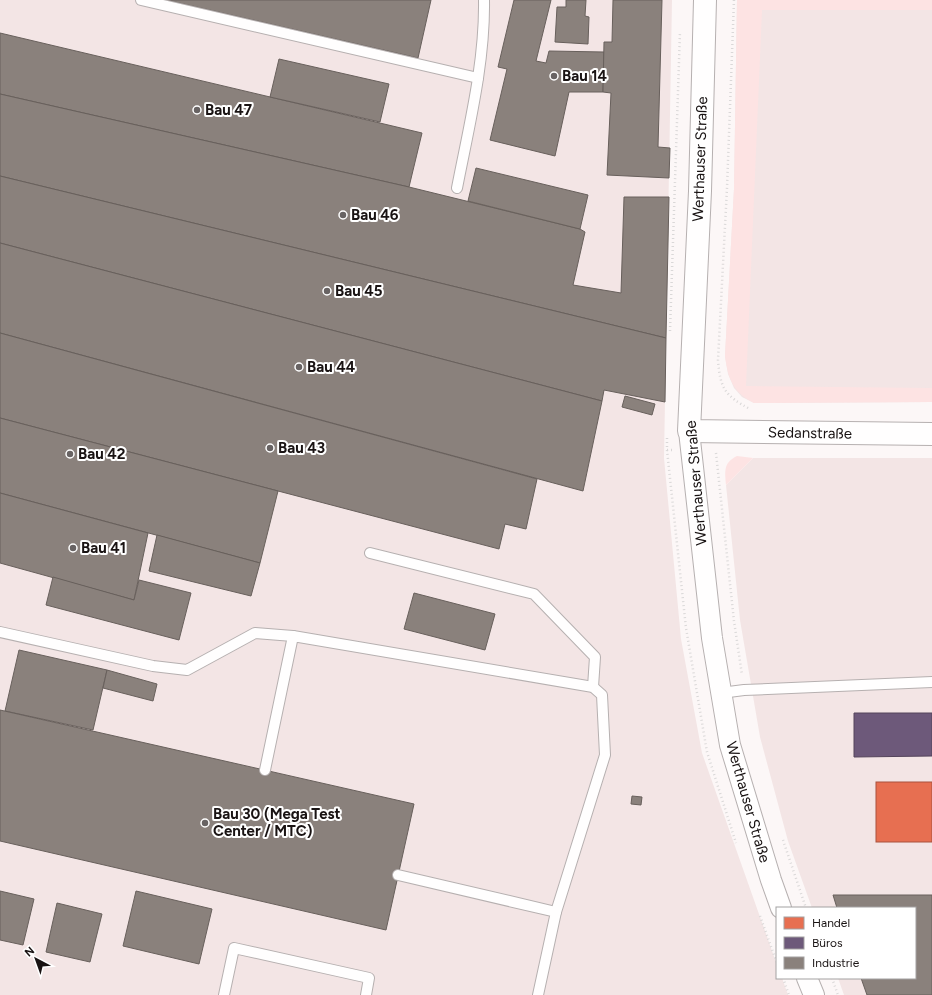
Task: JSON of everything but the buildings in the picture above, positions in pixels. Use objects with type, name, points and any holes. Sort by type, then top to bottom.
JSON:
[{"type":"main road","name":"Werthauser Straße","points":[[689,431],[700,191],[705,0]]},
{"type":"main road","name":"Sedanstraße","points":[[689,431],[932,434]]},
{"type":"street","name":"Werthauser Straße","points":[[689,431],[712,638],[730,745],[781,907]]},
{"type":"street","points":[[807,979],[814,995]]},
{"type":"lane","points":[[141,0],[478,78]]},
{"type":"lane","points":[[457,188],[478,78],[485,23],[484,0]]},
{"type":"lane","points":[[370,554],[534,594],[595,657],[593,687]]},
{"type":"lane","points":[[0,632],[153,666],[187,670],[255,633],[293,636],[593,687],[602,695],[605,755],[556,912],[538,995]]},
{"type":"lane","points":[[265,770],[293,636]]},
{"type":"lane","points":[[721,693],[744,690],[932,682]]},
{"type":"lane","points":[[398,875],[556,912]]},
{"type":"lane","points":[[224,995],[234,948],[369,978],[366,995]]},
{"type":"path","points":[[734,0],[727,188],[718,360],[720,381],[732,400],[752,410]]},
{"type":"path","points":[[674,191],[680,24]]},
{"type":"path","points":[[783,979],[789,995]]},
{"type":"shaded area","points":[[0,0],[672,0],[664,458],[681,639],[702,753],[776,962],[776,979],[782,979],[788,995],[0,995]]},
{"type":"shaded area","points":[[737,0],[932,0],[932,402],[754,403],[742,397],[734,388],[728,374],[725,356],[734,189]]},
{"type":"shaded area","points":[[737,0],[932,0],[932,10],[762,10],[746,386],[932,388],[932,402],[754,403],[736,389],[730,378],[725,356],[734,189]]},
{"type":"shaded area","points":[[737,456],[753,458],[726,485],[725,472],[727,465]]},
{"type":"shaded area","points":[[753,458],[932,458],[932,995],[844,995],[838,979],[916,979],[916,907],[812,907],[788,841],[760,737],[740,620],[726,485]]},
{"type":"place","name":"Bau 14","points":[[554,76]]},
{"type":"place","name":"Bau 47","points":[[197,110]]},
{"type":"place","name":"Bau 46","points":[[343,215]]},
{"type":"place","name":"Bau 45","points":[[327,291]]},
{"type":"place","name":"Bau 44","points":[[299,367]]},
{"type":"place","name":"Bau 43","points":[[270,448]]},
{"type":"place","name":"Bau 42","points":[[70,454]]},
{"type":"place","name":"Bau 41","points":[[73,548]]},
{"type":"place","name":"Bau 30 (Mega Test Center / MTC)","points":[[205,823]]}]
